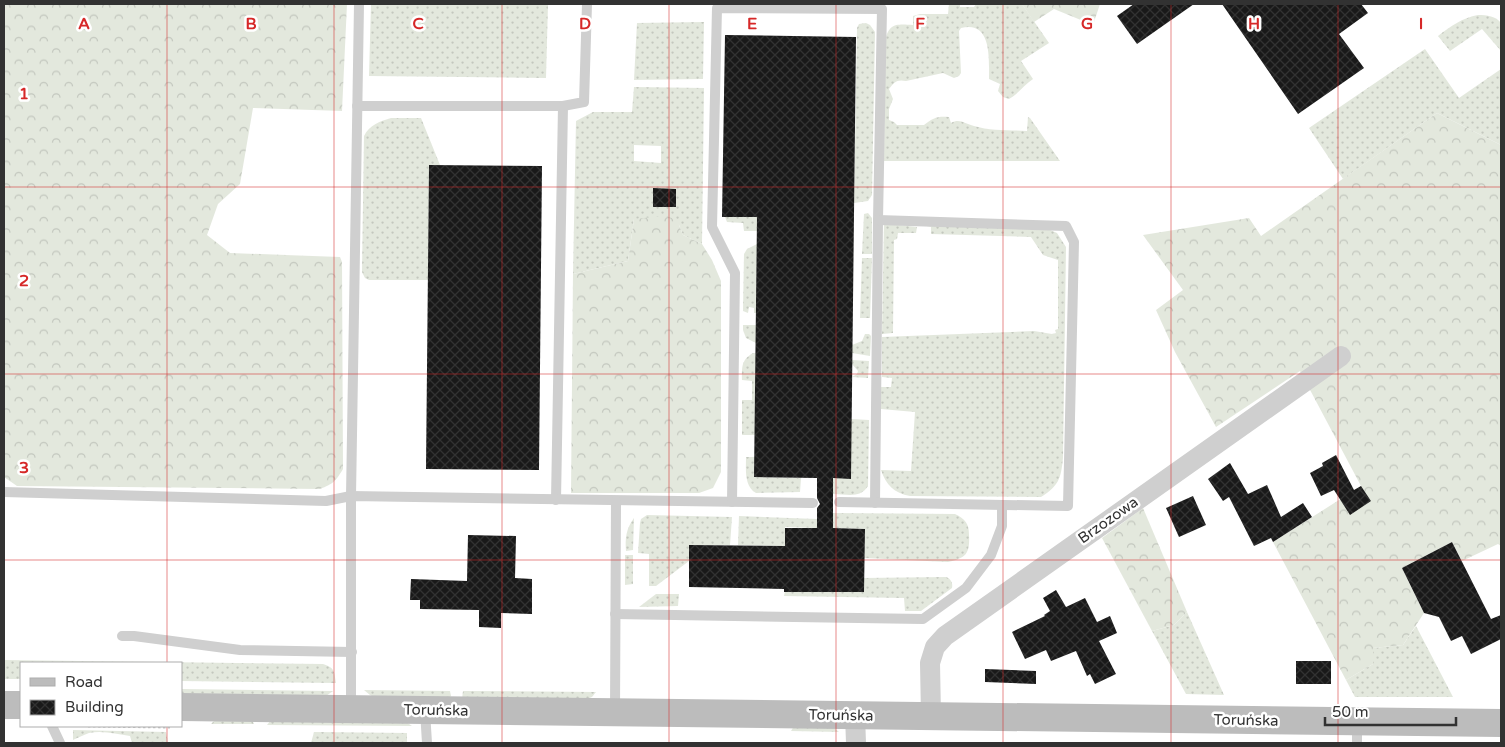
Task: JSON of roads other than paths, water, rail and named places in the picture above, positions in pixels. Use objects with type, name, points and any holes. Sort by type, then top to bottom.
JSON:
[{"type":"street","name":"Brzozowa","points":[[931,716],[930,664],[935,647],[944,636],[1341,356]]},
{"type":"street","points":[[4,705],[20,706]]},
{"type":"street","name":"Toruńska","points":[[182,707],[931,716],[1357,732],[1501,723]]},
{"type":"street","points":[[855,715],[856,743]]},
{"type":"lane","points":[[351,709],[351,496],[359,4]]},
{"type":"lane","points":[[357,106],[563,106],[584,102],[587,4]]},
{"type":"lane","points":[[732,502],[734,274],[712,227],[717,8],[882,9],[875,503]]},
{"type":"lane","points":[[556,500],[563,106]]},
{"type":"lane","points":[[839,502],[1068,506],[1074,242],[1066,226],[878,220]]},
{"type":"lane","points":[[4,492],[326,501],[351,496],[813,503]]},
{"type":"lane","points":[[614,713],[616,501]]},
{"type":"lane","points":[[615,614],[923,619],[966,588],[991,555],[1002,526],[1002,505]]},
{"type":"lane","points":[[122,636],[240,650],[352,652]]},
{"type":"lane","points":[[425,710],[428,743]]},
{"type":"lane","points":[[52,727],[60,743]]}]
